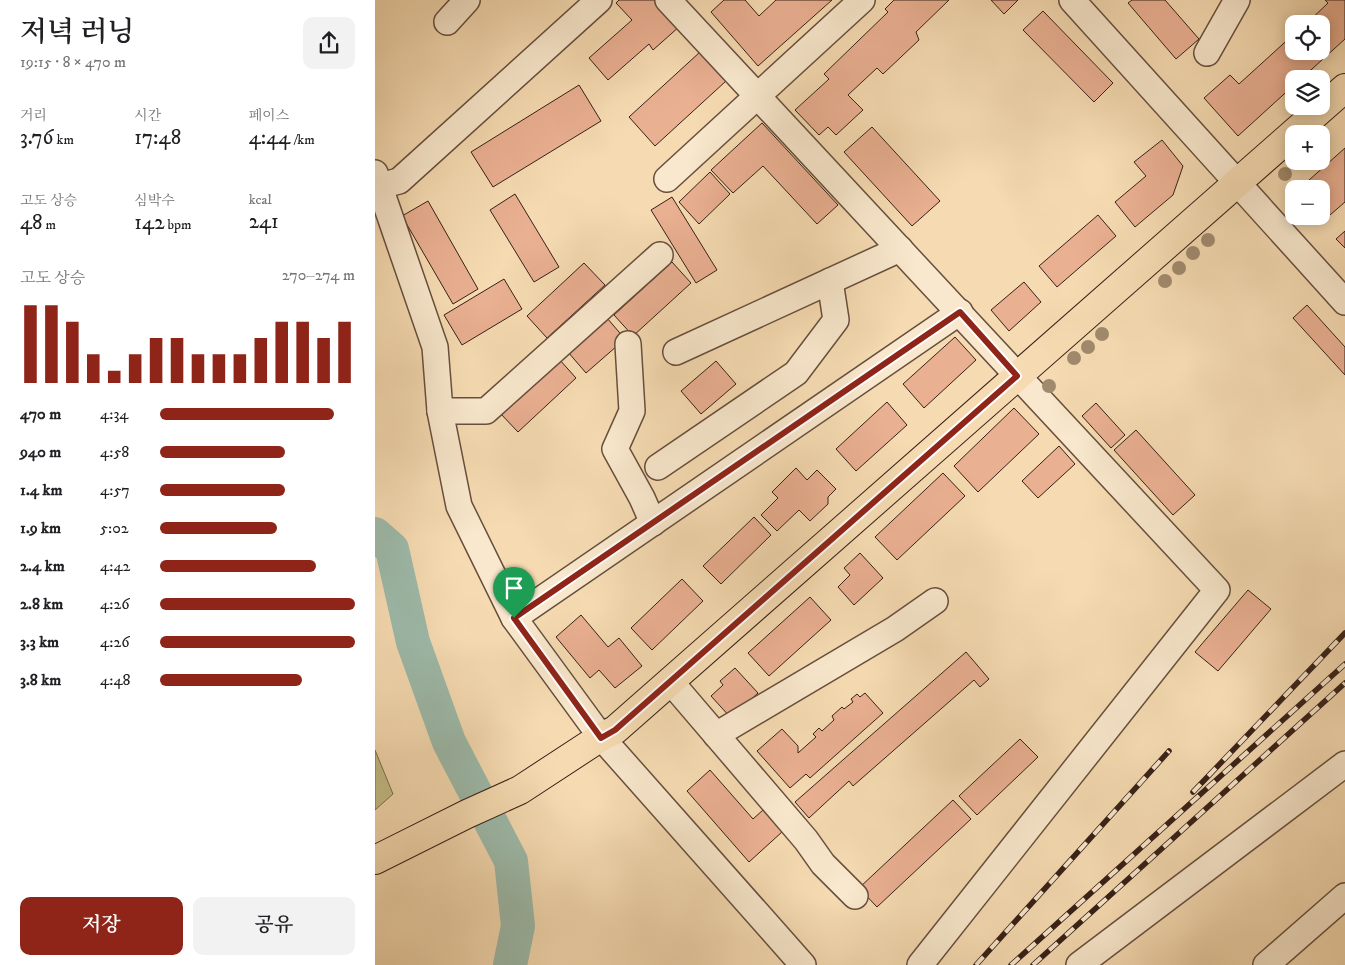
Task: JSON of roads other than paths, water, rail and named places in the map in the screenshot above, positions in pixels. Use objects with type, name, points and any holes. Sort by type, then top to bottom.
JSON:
[{"type":"main road","points":[[375,860],[520,790],[615,730],[1345,88]]},
{"type":"street","points":[[447,22],[467,0]]},
{"type":"street","points":[[599,0],[399,181],[377,180],[435,348],[440,411],[459,506],[514,618],[601,738],[803,965]]},
{"type":"street","points":[[668,0],[1217,590],[920,965]]},
{"type":"street","points":[[667,179],[862,0]]},
{"type":"street","points":[[1072,0],[1345,302]]},
{"type":"street","points":[[1207,52],[1237,0]]},
{"type":"street","points":[[676,352],[900,249]]},
{"type":"street","points":[[440,411],[486,411],[660,255]]},
{"type":"street","points":[[657,467],[797,374],[836,320],[830,281]]},
{"type":"street","points":[[514,618],[960,312]]},
{"type":"street","points":[[628,344],[632,412],[615,449],[642,498],[653,523]]},
{"type":"street","points":[[716,734],[895,629],[935,601]]},
{"type":"street","points":[[671,681],[806,840],[823,864],[855,896]]},
{"type":"street","points":[[1079,965],[1345,764]]},
{"type":"street","points":[[1266,965],[1345,896]]},
{"type":"waterway","points":[[375,534],[392,549],[413,642],[449,742],[511,861],[518,926],[510,965]]},
{"type":"railway","points":[[1193,792],[1345,633]]},
{"type":"railway","points":[[1011,965],[1345,664]]},
{"type":"railway","points":[[1033,965],[1345,683]]},
{"type":"railway","points":[[976,965],[1169,751]]}]
